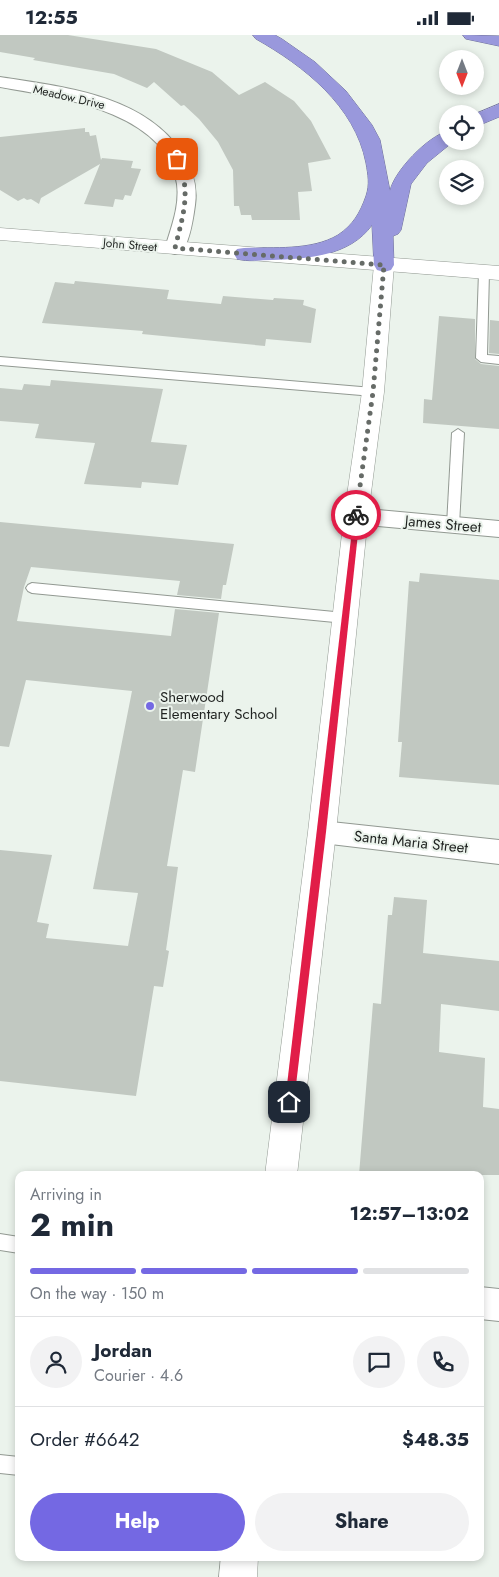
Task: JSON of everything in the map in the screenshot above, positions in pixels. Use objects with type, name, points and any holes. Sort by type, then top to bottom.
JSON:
[{"type":"highway","points":[[262,35],[275,41],[307,64],[349,105],[369,139],[379,182],[384,265]]},
{"type":"highway","points":[[472,35],[499,41]]},
{"type":"highway","points":[[484,117],[499,110]]},
{"type":"highway","points":[[384,265],[401,183],[420,159],[439,144]]},
{"type":"highway","points":[[244,254],[316,250],[342,242],[368,216],[379,182]]},
{"type":"street","name":"Meadow Drive","points":[[0,82],[94,100],[123,111],[155,133],[177,159],[186,183],[185,204],[175,248]]},
{"type":"street","name":"John Street","points":[[0,234],[492,273]]},
{"type":"street","points":[[281,1171],[322,832],[356,516],[373,392],[384,265]]},
{"type":"street","name":"James Street","points":[[356,516],[499,529]]},
{"type":"street","name":"Santa Maria Street","points":[[322,832],[499,851]]},
{"type":"street","points":[[484,1303],[499,1305]]},
{"type":"street","points":[[238,1577],[240,1561]]},
{"type":"lane","points":[[492,273],[481,358],[499,360]]},
{"type":"lane","points":[[0,361],[373,392]]},
{"type":"lane","points":[[453,525],[458,433]]},
{"type":"lane","points":[[32,588],[345,619]]},
{"type":"lane","points":[[0,1243],[15,1245]]},
{"type":"lane","points":[[0,1463],[15,1465]]},
{"type":"building","points":[[0,35],[68,35],[156,49],[212,72],[239,95],[265,82],[294,101],[311,121],[331,159],[308,163],[312,191],[298,192],[300,220],[252,220],[251,215],[241,215],[239,206],[234,206],[233,170],[218,142],[199,119],[154,82],[147,88],[114,74],[33,60],[35,58],[0,52]]},
{"type":"building","points":[[85,128],[85,132],[89,132],[90,136],[96,135],[101,160],[102,158],[133,161],[131,168],[141,169],[131,196],[125,195],[123,200],[115,199],[113,207],[84,204],[100,164],[41,198],[39,204],[31,199],[27,200],[24,198],[18,201],[0,190],[0,137]]},
{"type":"building","points":[[75,281],[169,290],[167,299],[221,304],[223,296],[273,300],[274,298],[304,300],[303,305],[316,309],[311,343],[266,339],[265,346],[142,334],[143,331],[42,323],[55,282],[74,284]]},
{"type":"building","points":[[439,316],[475,319],[475,359],[481,364],[499,366],[499,429],[423,423],[424,399],[432,400]]},
{"type":"building","points":[[490,320],[499,321],[499,354],[489,353]]},
{"type":"building","points":[[51,380],[163,389],[151,442],[187,445],[178,485],[142,482],[141,488],[84,484],[95,443],[35,438],[39,424],[0,421],[0,388],[22,390],[24,384],[50,386]]},
{"type":"building","points":[[0,522],[234,544],[226,585],[223,585],[221,599],[177,595],[180,581],[31,567],[24,587],[17,621],[171,636],[175,609],[219,613],[195,772],[183,770],[167,866],[178,867],[166,950],[169,951],[163,987],[154,986],[136,1096],[0,1081],[0,850],[52,855],[37,922],[49,924],[46,938],[128,946],[138,893],[93,889],[132,691],[26,680],[9,747],[0,746]]},
{"type":"building","points":[[420,573],[499,580],[499,785],[399,777],[402,742],[398,742],[409,581],[419,582]]},
{"type":"building","points":[[394,897],[427,900],[423,953],[499,961],[499,1011],[441,1004],[439,1052],[485,1058],[483,1107],[499,1109],[499,1175],[484,1175],[484,1171],[359,1171],[373,1003],[381,1004],[388,915],[392,915]]},
{"type":"way so far","points":[[177,159],[184,176],[186,190],[185,204],[175,248],[384,265],[373,392],[356,515]]},
{"type":"place","name":"Sherwood Elementary School","points":[[150,706]]},
{"type":"route","points":[[289,1102],[322,832],[356,515]]}]
